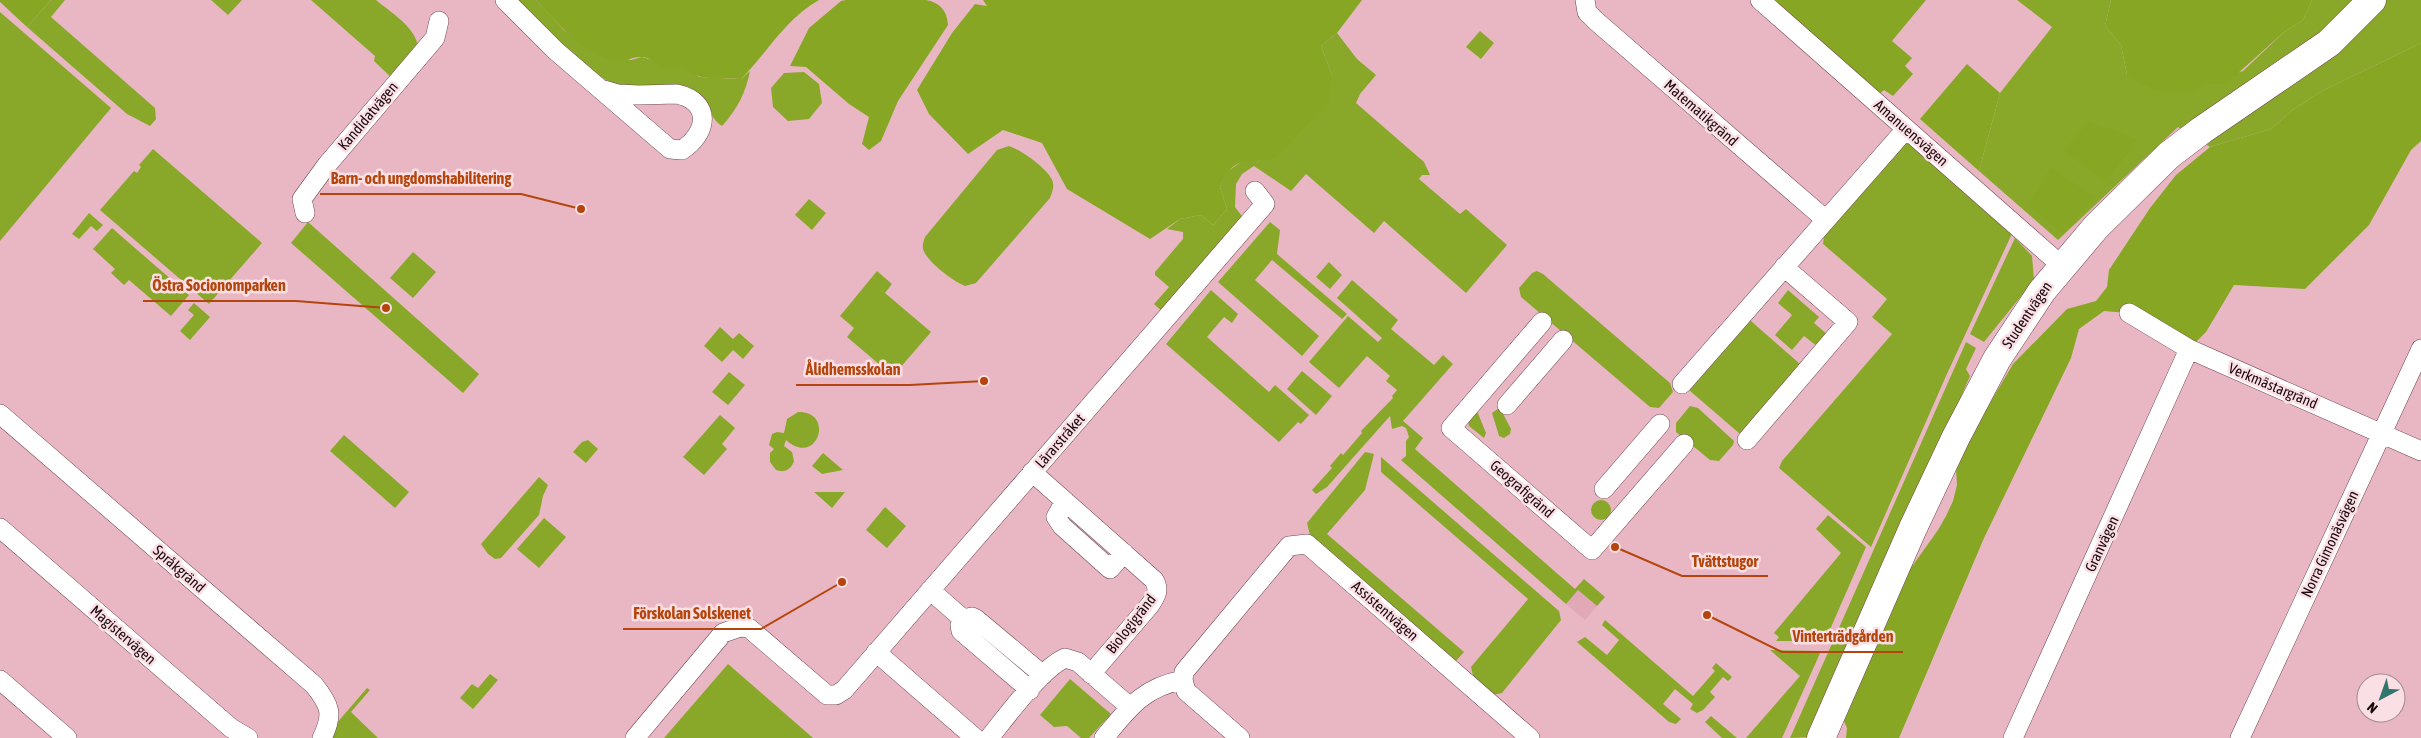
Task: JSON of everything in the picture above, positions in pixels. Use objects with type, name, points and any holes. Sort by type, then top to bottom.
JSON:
[{"type":"street","points":[[505,0],[556,52],[670,149],[682,150],[699,133],[703,118],[695,102],[686,96],[677,94],[618,94],[601,89]]},
{"type":"street","name":"Matematikgränd","points":[[1585,0],[1587,12],[1596,21],[1826,220]]},
{"type":"street","name":"Amanuensvägen","points":[[1760,0],[2062,266]]},
{"type":"street","name":"Studentvägen","points":[[1821,738],[1913,528],[1956,437],[1997,359],[2042,291],[2120,202],[2169,155],[2202,130],[2329,43],[2372,0]]},
{"type":"street","name":"Kandidatvägen","points":[[305,213],[302,199],[326,166],[435,38],[439,21]]},
{"type":"street","points":[[1682,384],[1906,129]]},
{"type":"street","name":"Lärarstråket","points":[[634,738],[723,633],[740,626],[749,628],[827,695],[836,695],[844,690],[1265,204],[1255,191]]},
{"type":"street","points":[[1747,440],[1848,322],[1784,267]]},
{"type":"street","name":"Verkmästargränd","points":[[2128,313],[2189,349],[2421,451]]},
{"type":"street","name":"Geografigränd","points":[[1542,322],[1451,428],[1592,550],[1684,444]]},
{"type":"street","points":[[1507,405],[1563,340]]},
{"type":"street","name":"Granvägen","points":[[2013,738],[2189,349]]},
{"type":"street","name":"Norra Gimonäsvägen","points":[[2240,738],[2421,350]]},
{"type":"street","name":"Språkgränd","points":[[0,414],[314,685],[327,701],[329,712],[328,723],[322,738]]},
{"type":"street","points":[[1604,490],[1660,424]]},
{"type":"street","name":"Biologigränd","points":[[1032,472],[1154,580],[1158,586],[1156,595],[1091,674]]},
{"type":"street","name":"Magistervägen","points":[[0,528],[215,715],[231,728],[248,738]]},
{"type":"street","name":"Assistentvägen","points":[[1183,680],[1184,672],[1189,664],[1289,546],[1307,544],[1530,738]]},
{"type":"street","points":[[930,590],[964,619]]},
{"type":"street","points":[[1030,690],[961,630],[960,625],[964,619],[972,617],[976,619],[1043,675]]},
{"type":"street","points":[[876,652],[975,738]]},
{"type":"street","points":[[989,738],[1043,675],[1057,661],[1065,658],[1078,662],[1130,707]]},
{"type":"street","points":[[0,680],[67,738]]},
{"type":"street","points":[[1104,738],[1130,707],[1145,693],[1164,684],[1183,680],[1186,691],[1240,738]]},
{"type":"shaded area","points":[[1578,590],[1597,606],[1585,620],[1566,604]]},
{"type":"green space","points":[[0,0],[51,0],[27,27]]},
{"type":"green space","points":[[51,0],[65,0],[51,17],[155,108],[156,119],[150,126],[127,114],[27,27]]},
{"type":"green space","points":[[211,0],[242,0],[228,15]]},
{"type":"green space","points":[[311,0],[376,0],[408,27],[413,33],[418,47],[394,80],[374,61],[375,56]]},
{"type":"green space","points":[[516,0],[536,0],[564,30],[592,50],[631,60],[642,57],[672,66],[682,66],[699,77],[741,79],[750,71],[746,86],[732,114],[722,126],[713,117],[701,97],[691,89],[674,85],[624,86],[604,79],[549,33]]},
{"type":"green space","points":[[536,0],[819,0],[807,7],[787,26],[741,79],[697,76],[676,66],[666,69],[643,57],[616,61],[601,56],[570,35]]},
{"type":"green space","points":[[983,0],[1362,0],[1337,33],[1321,46],[1332,75],[1328,104],[1273,160],[1247,161],[1234,166],[1229,171],[1220,187],[1227,209],[1213,225],[1201,215],[1180,219],[1150,239],[1067,189],[1042,143],[1003,130],[968,154],[929,114],[917,90],[952,33],[975,4],[987,6]]},
{"type":"green space","points":[[1775,0],[1926,0],[1892,41],[1912,58],[1905,66],[1913,74],[1893,96],[1884,90],[1879,94]]},
{"type":"green space","points":[[2017,0],[2111,0],[2105,26],[2121,45],[2127,75],[2204,84],[2243,71],[2284,32],[2303,20],[2312,0],[2421,0],[2421,43],[2322,91],[2291,111],[2271,129],[2210,147],[2178,127],[2058,240],[1979,171],[2000,93],[2052,27]]},
{"type":"green space","points":[[2111,0],[2312,0],[2303,20],[2284,32],[2226,84],[2204,84],[2190,94],[2150,88],[2127,75],[2121,45],[2105,26]]},
{"type":"green space","points":[[841,1],[931,1],[936,3],[945,12],[948,25],[898,101],[881,141],[869,150],[862,144],[869,117],[849,104],[806,67],[790,66],[809,28]]},
{"type":"green space","points":[[0,12],[111,108],[0,241]]},
{"type":"green space","points":[[1480,31],[1494,43],[1481,59],[1466,47]]},
{"type":"green space","points":[[1337,33],[1357,59],[1376,75],[1360,94],[1356,103],[1424,162],[1430,175],[1422,175],[1419,179],[1460,214],[1466,209],[1507,245],[1466,293],[1384,221],[1374,233],[1306,174],[1291,191],[1254,166],[1242,174],[1236,184],[1235,207],[1248,224],[1168,317],[1154,304],[1169,287],[1155,275],[1155,272],[1183,239],[1183,232],[1167,229],[1180,219],[1201,215],[1213,225],[1227,209],[1220,187],[1225,173],[1244,160],[1273,160],[1332,75],[1321,46]]},
{"type":"green space","points":[[2421,43],[2421,141],[2411,150],[2369,225],[2305,289],[2234,285],[2206,332],[2189,349],[2128,313],[2104,311],[2079,329],[2071,358],[1984,538],[1899,738],[1846,738],[1847,728],[1836,703],[1887,589],[1913,565],[1946,516],[1953,501],[1957,485],[1956,468],[1961,452],[2013,364],[2067,309],[2096,301],[2107,287],[2109,270],[2150,208],[2176,175],[2210,147],[2271,129],[2291,111],[2322,91]]},
{"type":"green space","points":[[1967,64],[2000,93],[1979,171],[1920,119]]},
{"type":"green space","points":[[804,72],[819,84],[822,103],[809,119],[788,121],[773,107],[771,88],[784,73]]},
{"type":"green space","points":[[2089,121],[2138,139],[2106,182],[2063,151]]},
{"type":"green space","points":[[1906,129],[2016,225],[1946,376],[1871,547],[1779,468],[1782,461],[1892,334],[1872,317],[1887,299],[1823,244],[1826,220]]},
{"type":"green space","points":[[1009,146],[1020,151],[1044,169],[1053,183],[1052,193],[1050,198],[976,283],[965,286],[947,276],[930,260],[923,249],[924,240],[997,150]]},
{"type":"green space","points":[[153,149],[262,243],[209,304],[100,210],[134,171],[137,173],[141,167],[139,165]]},
{"type":"green space","points":[[2051,168],[2095,197],[2063,234],[2027,205]]},
{"type":"green space","points":[[809,199],[826,213],[812,230],[795,215]]},
{"type":"green space","points":[[89,213],[103,225],[97,231],[91,226],[79,239],[72,234]]},
{"type":"green space","points":[[308,222],[479,374],[463,393],[291,243]]},
{"type":"green space","points":[[1270,222],[1280,230],[1277,254],[1347,314],[1342,319],[1272,260],[1255,280],[1319,336],[1302,356],[1218,282]]},
{"type":"green space","points":[[112,228],[189,295],[171,316],[129,280],[124,285],[111,273],[115,269],[93,249]]},
{"type":"green space","points":[[2015,238],[2032,256],[2034,280],[1984,342],[1970,334]]},
{"type":"green space","points":[[413,252],[436,272],[413,298],[390,278]]},
{"type":"green space","points":[[1329,262],[1342,275],[1330,289],[1316,277]]},
{"type":"green space","points":[[877,271],[892,284],[885,293],[931,332],[893,376],[847,337],[854,328],[840,316]]},
{"type":"green space","points":[[1537,271],[1543,274],[1670,383],[1673,392],[1659,408],[1650,407],[1521,297],[1519,288],[1532,273]]},
{"type":"green space","points":[[1352,280],[1398,320],[1391,329],[1434,365],[1443,355],[1453,364],[1403,421],[1423,438],[1415,449],[1575,589],[1584,579],[1605,597],[1597,606],[1578,590],[1566,604],[1401,460],[1406,456],[1406,441],[1409,437],[1406,428],[1402,426],[1392,429],[1390,416],[1327,487],[1316,494],[1312,490],[1332,468],[1330,466],[1341,453],[1343,455],[1362,433],[1361,431],[1393,398],[1392,396],[1397,390],[1386,381],[1390,376],[1367,356],[1339,388],[1309,362],[1348,316],[1378,342],[1382,338],[1337,298]]},
{"type":"green space","points":[[1211,290],[1238,314],[1232,323],[1224,317],[1207,337],[1269,392],[1275,385],[1309,415],[1301,424],[1298,422],[1279,442],[1166,344]]},
{"type":"green space","points":[[1788,290],[1819,317],[1814,323],[1828,335],[1818,347],[1804,336],[1792,350],[1775,335],[1792,315],[1778,303]]},
{"type":"green space","points":[[194,303],[210,317],[190,340],[180,331],[194,315],[188,310]]},
{"type":"green space","points":[[1743,314],[1807,370],[1747,440],[1682,384]]},
{"type":"green space","points":[[720,327],[733,339],[739,333],[754,346],[743,359],[733,350],[722,362],[704,346]]},
{"type":"green space","points":[[1966,342],[1976,348],[1966,369],[1970,376],[1812,737],[1790,738]]},
{"type":"green space","points":[[1302,371],[1332,396],[1316,415],[1287,389]]},
{"type":"green space","points":[[729,372],[745,385],[728,405],[712,392]]},
{"type":"green space","points":[[1690,406],[1698,408],[1734,441],[1733,445],[1719,461],[1710,460],[1676,432],[1676,423]]},
{"type":"green space","points":[[1499,408],[1511,429],[1510,434],[1504,438],[1499,436],[1492,413]]},
{"type":"green space","points":[[1477,411],[1486,433],[1484,438],[1469,426],[1468,421]]},
{"type":"green space","points":[[798,412],[810,414],[817,420],[818,436],[813,443],[806,447],[797,447],[786,440],[784,446],[792,452],[794,461],[787,470],[776,470],[770,462],[770,453],[774,449],[769,445],[772,434],[777,432],[784,433],[787,419]]},
{"type":"green space","points":[[720,415],[735,428],[722,444],[727,449],[704,475],[683,457]]},
{"type":"green space","points":[[344,435],[409,492],[395,508],[330,451]]},
{"type":"green space","points":[[588,440],[598,449],[586,463],[573,452],[582,442]]},
{"type":"green space","points":[[1365,452],[1374,454],[1365,490],[1327,534],[1464,652],[1455,662],[1310,535],[1307,523]]},
{"type":"green space","points":[[823,453],[843,470],[822,474],[812,466]]},
{"type":"green space","points":[[1381,457],[1559,611],[1561,620],[1502,693],[1493,695],[1474,680],[1471,667],[1528,599],[1381,472]]},
{"type":"green space","points":[[539,477],[548,485],[543,496],[539,515],[501,558],[495,559],[488,554],[481,544]]},
{"type":"green space","points":[[814,492],[845,492],[832,508]]},
{"type":"green space","points":[[1597,500],[1605,500],[1611,506],[1611,514],[1605,520],[1597,520],[1591,514],[1591,506]]},
{"type":"green space","points":[[885,507],[906,526],[887,548],[866,530]]},
{"type":"green space","points":[[1828,515],[1866,547],[1825,641],[1776,641],[1779,637],[1774,633],[1841,553],[1816,529]]},
{"type":"green space","points":[[544,518],[566,537],[539,568],[517,549]]},
{"type":"green space","points":[[1605,620],[1693,696],[1715,671],[1712,668],[1716,663],[1732,677],[1728,681],[1723,677],[1710,692],[1715,697],[1703,710],[1697,713],[1690,709],[1693,704],[1675,689],[1663,704],[1681,719],[1676,724],[1669,722],[1577,642],[1585,637],[1607,655],[1619,640],[1602,625]]},
{"type":"green space","points":[[1770,650],[1821,651],[1782,738],[1746,738],[1800,676]]},
{"type":"green space","points":[[728,664],[813,738],[664,738]]},
{"type":"green space","points":[[490,674],[498,680],[473,709],[460,698],[472,684],[478,688]]},
{"type":"green space","points":[[1070,679],[1111,714],[1089,738],[1081,738],[1067,726],[1054,727],[1040,715]]},
{"type":"green space","points":[[367,688],[370,690],[351,712],[378,738],[324,738]]},
{"type":"green space","points":[[1711,716],[1737,738],[1722,738],[1705,722]]},
{"type":"place","name":"Barn- och ungdomshabilitering","points":[[581,209]]},
{"type":"place","name":"Östra Socionomparken","points":[[386,308]]},
{"type":"place","name":"Ålidhemsskolan","points":[[984,381]]},
{"type":"place","name":"Tvättstugor","points":[[1615,547]]},
{"type":"place","name":"Förskolan Solskenet","points":[[842,582]]},
{"type":"place","name":"Vinterträdgården","points":[[1707,615]]}]
